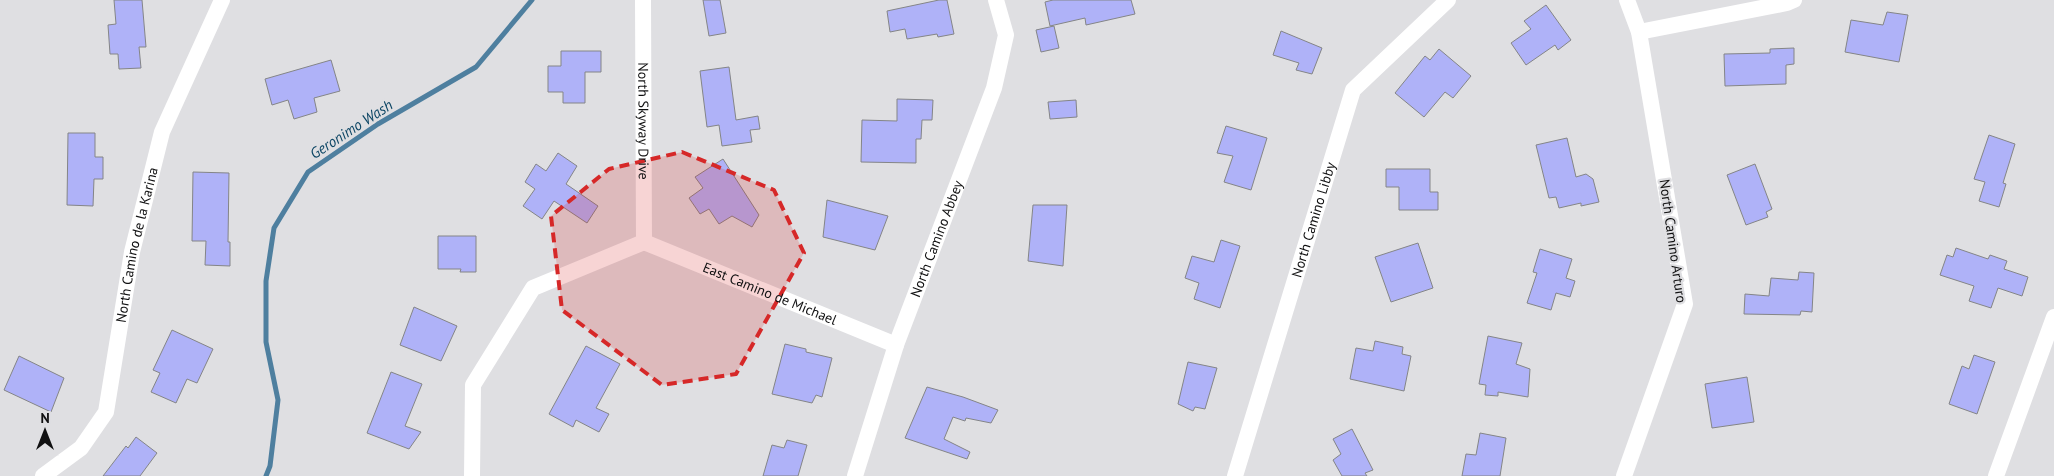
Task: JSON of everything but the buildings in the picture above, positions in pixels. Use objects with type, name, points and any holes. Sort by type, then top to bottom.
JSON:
[{"type":"street","name":"North Camino de la Karina","points":[[43,476],[80,448],[106,412],[132,252],[162,132],[222,0]]},
{"type":"street","name":"North Skyway Drive","points":[[643,0],[644,242]]},
{"type":"street","name":"North Camino Abbey","points":[[855,476],[896,345],[994,88],[1006,34],[996,0]]},
{"type":"street","name":"North Camino Libby","points":[[1235,476],[1353,90],[1448,0]]},
{"type":"street","name":"North Camino Arturo","points":[[1624,476],[1685,304],[1639,32],[1627,0]]},
{"type":"street","points":[[1639,32],[1787,4],[1794,0]]},
{"type":"street","name":"East Camino de Michael","points":[[644,242],[896,345]]},
{"type":"street","points":[[472,476],[474,384],[533,288],[644,242]]},
{"type":"street","points":[[1996,476],[2054,317]]},
{"type":"highlighted area","points":[[682,152],[774,190],[804,253],[736,374],[662,385],[562,310],[551,216],[609,169]]},
{"type":"waterway","name":"Geronimo Wash","points":[[266,476],[270,466],[278,400],[266,342],[266,281],[274,228],[308,172],[378,124],[476,67],[532,0]]}]
